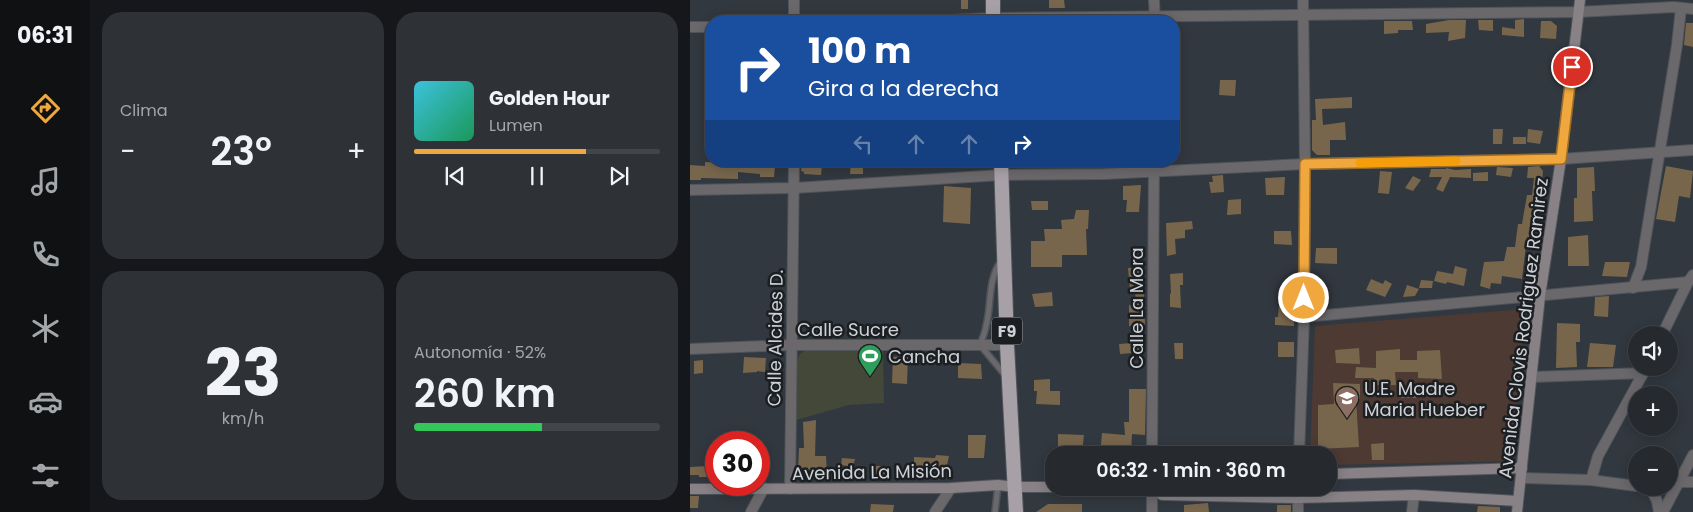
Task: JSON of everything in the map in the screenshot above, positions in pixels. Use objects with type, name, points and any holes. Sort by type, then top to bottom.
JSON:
[{"type":"highway","points":[[993,0],[993,15]]},
{"type":"highway","name":"F9","points":[[1001,168],[1008,379],[1016,512]]},
{"type":"main road","name":"Avenida Clovis Rodriguez Ramirez","points":[[1517,512],[1540,296],[1561,159],[1580,0]]},
{"type":"main road","points":[[1337,474],[1521,473]]},
{"type":"main road","name":"Avenida La Misión","points":[[770,488],[951,488],[998,485],[1045,487]]},
{"type":"main road","name":"Avenida La Misión","points":[[690,489],[705,489]]},
{"type":"main road","points":[[1337,494],[1414,495],[1518,501]]},
{"type":"street","points":[[794,0],[794,15]]},
{"type":"street","points":[[1154,0],[1155,15]]},
{"type":"street","points":[[1298,446],[1304,317],[1303,0]]},
{"type":"street","points":[[1180,18],[1578,12],[1677,5],[1693,9]]},
{"type":"street","points":[[1633,288],[1640,267],[1677,45],[1677,5]]},
{"type":"street","points":[[690,26],[705,27]]},
{"type":"street","points":[[1180,166],[1561,159],[1693,150]]},
{"type":"street","name":"Calle Alcides D.","points":[[790,489],[794,167]]},
{"type":"street","points":[[690,190],[794,188],[1001,168],[1078,167]]},
{"type":"street","name":"Calle La Mora","points":[[1152,446],[1154,167]]},
{"type":"street","points":[[1304,317],[1633,288],[1690,279]]},
{"type":"street","points":[[1666,326],[1690,279]]},
{"type":"street","name":"Calle Sucre","points":[[690,349],[791,345],[1007,345]]},
{"type":"street","points":[[1532,377],[1628,371]]},
{"type":"street","points":[[1591,480],[1598,456],[1642,376]]},
{"type":"street","points":[[1678,476],[1693,455]]},
{"type":"street","points":[[1521,473],[1628,485]]},
{"type":"street","points":[[1678,483],[1693,482]]},
{"type":"street","points":[[935,512],[951,488]]},
{"type":"street","points":[[1412,512],[1414,495]]},
{"type":"street","points":[[751,512],[760,496]]},
{"type":"street","points":[[1152,512],[1153,496]]},
{"type":"street","points":[[1297,496],[1298,512]]},
{"type":"street","points":[[1654,496],[1659,512]]},
{"type":"street","points":[[1663,512],[1669,496]]},
{"type":"lane","points":[[1005,255],[996,268],[991,283],[987,325],[980,345],[1008,379]]},
{"type":"lane","points":[[995,512],[998,485]]},
{"type":"shaded area","points":[[1525,309],[1512,461],[1337,465],[1337,446],[1310,446],[1315,326]]},
{"type":"green space","points":[[883,349],[884,403],[849,405],[796,420],[796,362],[800,354],[806,350]]},
{"type":"building","points":[[961,0],[968,0],[968,9],[961,9]]},
{"type":"building","points":[[1049,0],[1064,0],[1065,8],[1049,8]]},
{"type":"building","points":[[1524,19],[1524,37],[1502,35],[1502,27],[1515,29],[1515,20]]},
{"type":"building","points":[[1449,20],[1466,20],[1465,38],[1448,41],[1449,32],[1426,33],[1426,24]]},
{"type":"building","points":[[1478,20],[1493,20],[1493,31],[1479,30]]},
{"type":"building","points":[[1384,21],[1412,21],[1413,30],[1398,30],[1398,33],[1384,34]]},
{"type":"building","points":[[1541,21],[1551,21],[1557,26],[1556,39],[1540,38]]},
{"type":"building","points":[[1686,23],[1693,23],[1693,47],[1684,45]]},
{"type":"building","points":[[1220,80],[1236,80],[1235,96],[1219,95]]},
{"type":"building","points":[[1352,97],[1352,108],[1322,109],[1323,125],[1345,122],[1346,140],[1330,140],[1330,155],[1317,155],[1312,150],[1312,120],[1316,120],[1315,99]]},
{"type":"building","points":[[1493,129],[1503,129],[1502,144],[1493,144]]},
{"type":"building","points":[[1528,129],[1543,131],[1540,144],[1527,142]]},
{"type":"building","points":[[1513,137],[1526,137],[1526,144],[1513,144]]},
{"type":"building","points":[[690,165],[705,167],[775,167],[774,177],[760,177],[760,174],[738,172],[738,179],[701,178],[701,180],[690,180]]},
{"type":"building","points":[[1539,166],[1543,171],[1541,196],[1539,195],[1534,223],[1531,222],[1529,237],[1527,237],[1522,279],[1502,276],[1501,284],[1491,283],[1490,289],[1480,286],[1484,262],[1504,261],[1507,247],[1515,247],[1518,224],[1522,224],[1527,195],[1532,195],[1534,178],[1527,178],[1528,167]]},
{"type":"building","points":[[1666,166],[1693,171],[1690,198],[1679,196],[1675,222],[1656,219]]},
{"type":"building","points":[[801,167],[822,167],[821,175],[804,174],[801,171]]},
{"type":"building","points":[[851,167],[863,167],[863,174],[850,174]]},
{"type":"building","points":[[1497,167],[1513,168],[1511,177],[1496,175]]},
{"type":"building","points":[[1594,167],[1595,191],[1592,191],[1593,221],[1574,222],[1574,198],[1577,198],[1577,168]]},
{"type":"building","points":[[1446,168],[1455,170],[1471,169],[1471,178],[1450,177],[1443,192],[1436,189],[1442,177],[1429,177],[1431,169]]},
{"type":"building","points":[[1380,171],[1392,172],[1389,194],[1378,193]]},
{"type":"building","points":[[1488,172],[1488,181],[1473,181],[1473,173]]},
{"type":"building","points":[[1223,175],[1224,192],[1211,193],[1209,182],[1213,182],[1212,176]]},
{"type":"building","points":[[1413,176],[1421,180],[1413,191],[1405,188]]},
{"type":"building","points":[[1285,177],[1284,195],[1266,195],[1265,178]]},
{"type":"building","points":[[1141,185],[1139,212],[1126,212],[1127,200],[1123,200],[1123,186]]},
{"type":"building","points":[[944,186],[971,188],[970,224],[943,222]]},
{"type":"building","points":[[1241,199],[1241,214],[1227,215],[1228,200]]},
{"type":"building","points":[[1031,201],[1048,201],[1048,210],[1032,210]]},
{"type":"building","points":[[1076,210],[1089,210],[1088,229],[1086,229],[1087,255],[1062,255],[1062,267],[1031,267],[1031,241],[1045,241],[1044,229],[1062,229],[1061,220],[1074,219]]},
{"type":"building","points":[[1192,221],[1193,229],[1185,230],[1185,238],[1175,239],[1176,254],[1167,256],[1166,223]]},
{"type":"building","points":[[1274,231],[1291,231],[1292,245],[1274,244]]},
{"type":"building","points":[[1588,235],[1589,266],[1568,266],[1568,237]]},
{"type":"building","points":[[1316,248],[1337,248],[1337,264],[1315,263]]},
{"type":"building","points":[[1605,262],[1630,262],[1627,277],[1602,276]]},
{"type":"building","points":[[1455,266],[1467,269],[1464,286],[1434,281],[1437,271],[1453,274]]},
{"type":"building","points":[[1128,268],[1143,268],[1145,325],[1129,326],[1129,305],[1136,304],[1135,290],[1130,290]]},
{"type":"building","points":[[1183,273],[1183,285],[1180,285],[1181,308],[1170,307],[1170,274]]},
{"type":"building","points":[[1371,279],[1383,284],[1385,280],[1392,284],[1385,297],[1366,290]]},
{"type":"building","points":[[1421,280],[1433,281],[1432,288],[1419,288]]},
{"type":"building","points":[[1407,285],[1419,289],[1415,296],[1403,297]]},
{"type":"building","points":[[1052,292],[1053,306],[1035,307],[1032,294]]},
{"type":"building","points":[[1609,296],[1608,317],[1594,316],[1595,297]]},
{"type":"building","points":[[1279,304],[1294,304],[1294,326],[1275,325]]},
{"type":"building","points":[[1557,323],[1580,324],[1580,342],[1576,342],[1577,367],[1556,368]]},
{"type":"building","points":[[1145,342],[1145,352],[1120,354],[1119,344]]},
{"type":"building","points":[[1278,342],[1294,342],[1294,357],[1278,357]]},
{"type":"building","points":[[1174,343],[1183,343],[1183,359],[1175,359]]},
{"type":"building","points":[[1590,343],[1616,345],[1613,367],[1587,367]]},
{"type":"building","points":[[1359,348],[1360,364],[1336,363],[1335,350]]},
{"type":"building","points":[[1400,349],[1400,360],[1417,360],[1417,351],[1440,350],[1442,379],[1418,378],[1418,372],[1395,372],[1396,385],[1373,385],[1374,378],[1355,378],[1356,367],[1376,368],[1376,351]]},
{"type":"building","points":[[908,356],[907,384],[892,383],[893,357]]},
{"type":"building","points":[[744,357],[766,358],[765,372],[743,373]]},
{"type":"building","points":[[921,357],[936,357],[937,364],[921,364]]},
{"type":"building","points":[[703,360],[703,373],[694,374],[694,361]]},
{"type":"building","points":[[958,363],[981,364],[982,379],[958,378]]},
{"type":"building","points":[[1050,379],[1050,391],[1060,391],[1060,405],[1036,404],[1037,391],[1034,391],[1034,380]]},
{"type":"building","points":[[1333,383],[1360,384],[1360,399],[1356,399],[1359,447],[1337,448],[1337,446],[1318,446],[1318,405],[1334,404]]},
{"type":"building","points":[[1399,387],[1415,387],[1416,398],[1399,398]]},
{"type":"building","points":[[1129,389],[1146,389],[1145,435],[1132,434],[1131,446],[1101,446],[1102,433],[1125,435],[1124,422],[1129,422]]},
{"type":"building","points":[[816,420],[815,456],[826,456],[827,473],[803,475],[798,470],[799,448],[804,448],[803,422]]},
{"type":"building","points":[[1058,434],[1084,435],[1083,446],[1058,446]]},
{"type":"building","points":[[968,435],[986,435],[984,458],[968,458]]},
{"type":"building","points":[[1384,443],[1384,460],[1372,460],[1371,444]]},
{"type":"building","points":[[936,455],[949,456],[946,470],[928,468],[928,473],[914,473],[914,457],[935,458]]},
{"type":"building","points":[[842,458],[855,459],[853,467],[841,465]]},
{"type":"building","points":[[705,466],[705,477],[690,475],[690,467]]},
{"type":"building","points":[[873,466],[889,466],[889,474],[873,474]]},
{"type":"building","points":[[690,496],[699,496],[698,508],[690,508]]},
{"type":"building","points":[[1208,503],[1209,512],[1184,512],[1184,505]]},
{"type":"building","points":[[871,504],[894,505],[893,512],[870,512]]},
{"type":"building","points":[[1048,504],[1082,504],[1082,512],[1036,512]]},
{"type":"building","points":[[1277,505],[1291,505],[1291,512],[1277,512]]},
{"type":"building","points":[[1478,506],[1500,507],[1500,512],[1477,512]]},
{"type":"slow traffic","points":[[1360,163],[1456,161]]},
{"type":"place","name":"Cancha","points":[[870,377]]},
{"type":"place","name":"U.E. Madre Maria Hueber","points":[[1347,419]]},
{"type":"route","points":[[1304,298],[1305,164],[1561,159],[1572,67]]}]
